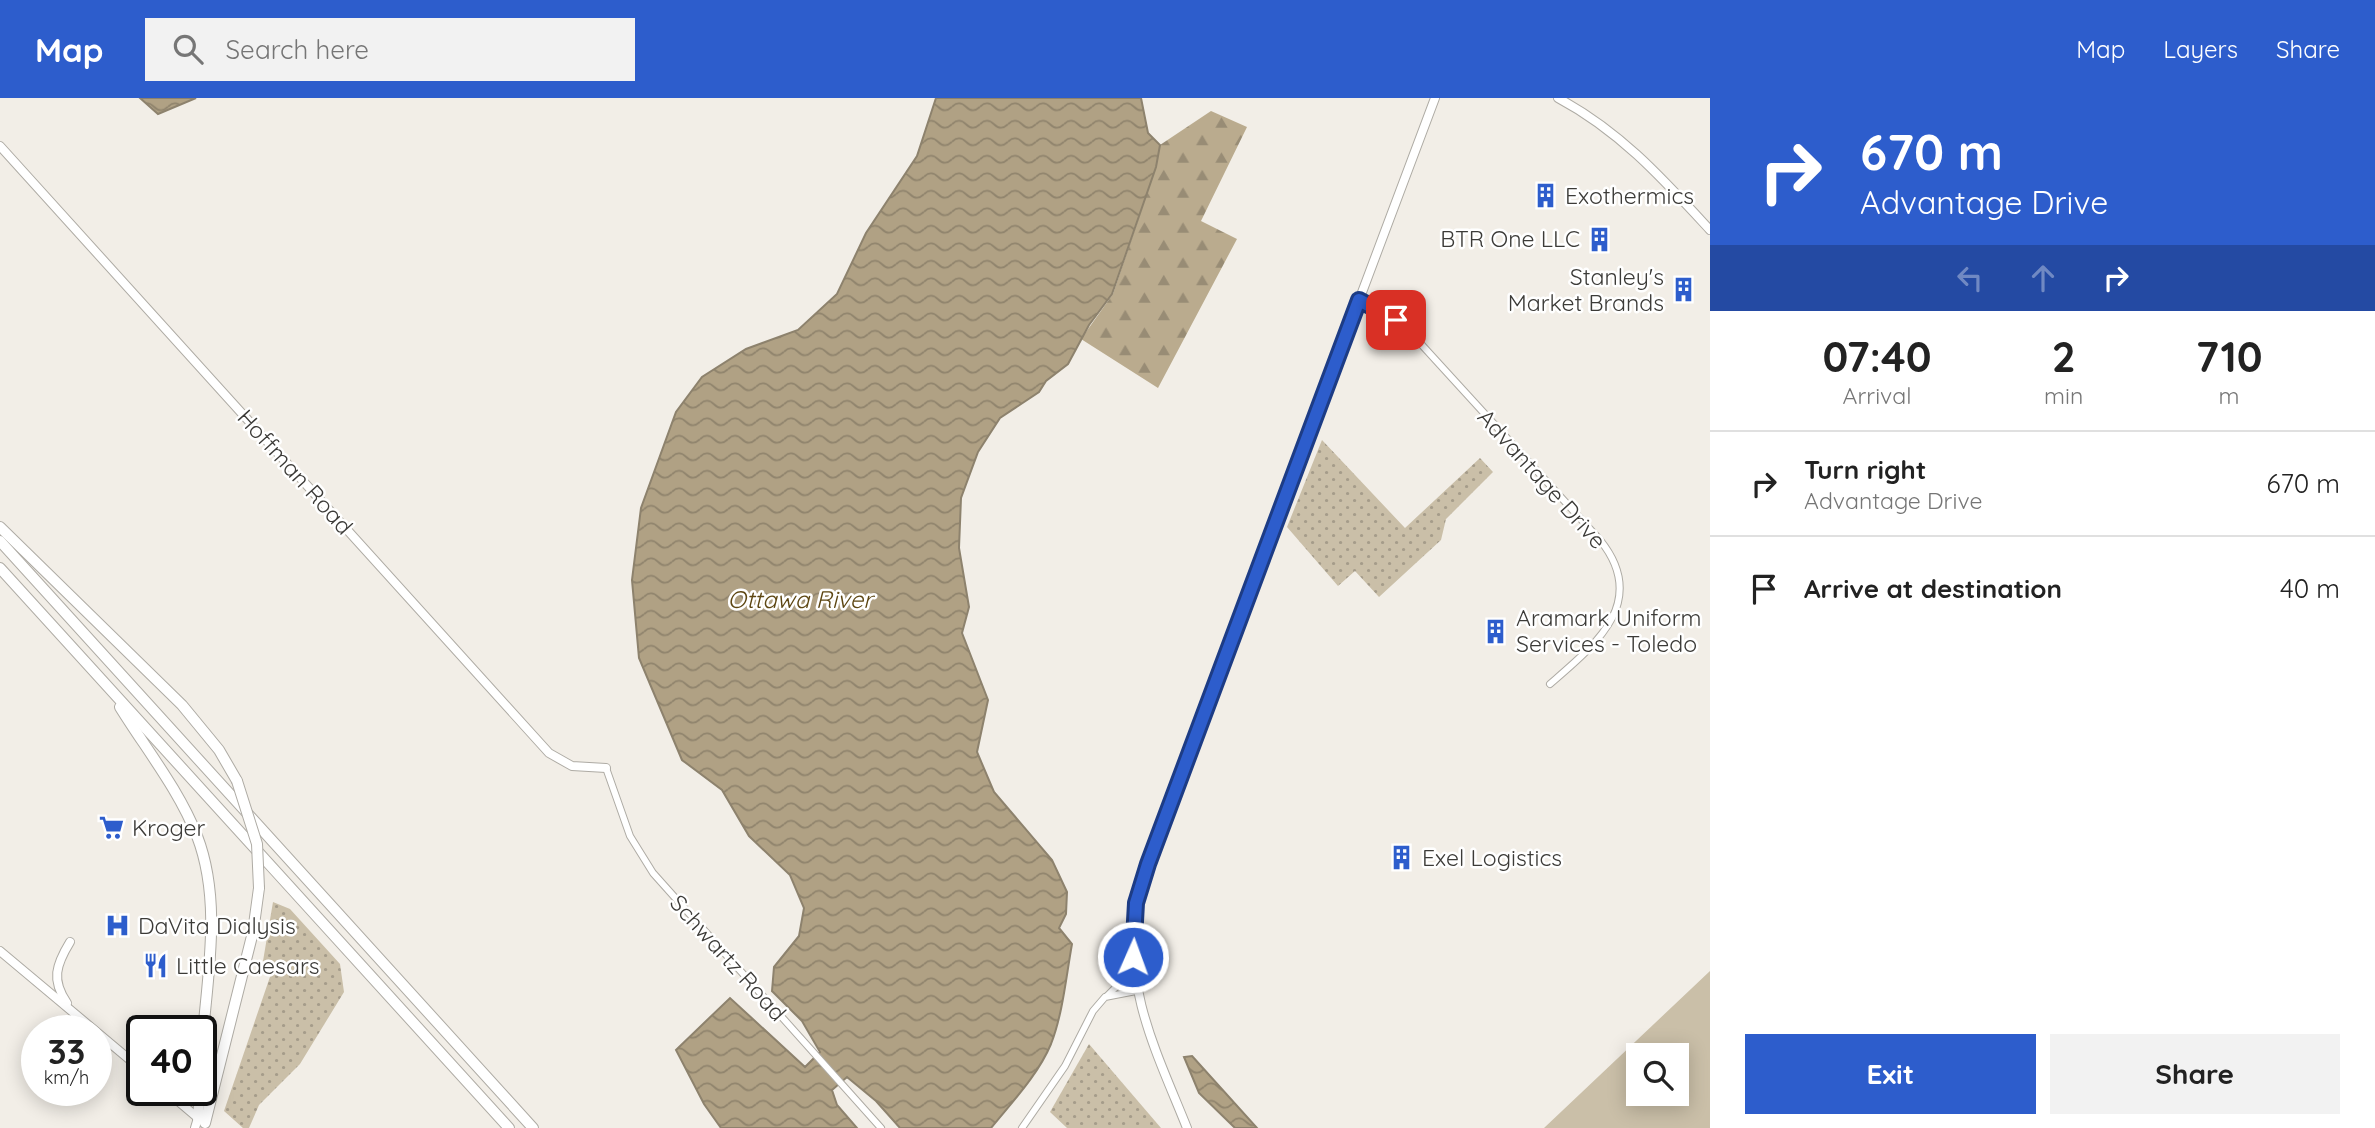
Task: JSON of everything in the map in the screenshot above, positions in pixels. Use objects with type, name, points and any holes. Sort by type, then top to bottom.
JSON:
[{"type":"highway","points":[[0,527],[182,705],[212,740],[237,781],[257,844],[260,888],[253,932],[199,1123]]},
{"type":"highway","points":[[0,541],[533,1128]]},
{"type":"highway","points":[[0,568],[509,1128]]},
{"type":"highway","points":[[105,684],[183,806],[204,859],[210,891],[211,929],[204,1015]]},
{"type":"street","points":[[1188,1128],[1151,1039],[1136,991],[1133,957],[1136,903],[1148,864],[1435,98]]},
{"type":"street","points":[[1558,98],[1588,114],[1637,152],[1710,230]]},
{"type":"street","name":"Hoffman Road","points":[[0,146],[549,754],[572,766],[606,768]]},
{"type":"street","name":"Advantage Drive","points":[[1359,300],[1384,312],[1410,332],[1611,556],[1619,591],[1610,625],[1597,643],[1550,684]]},
{"type":"street","name":"Schwartz Road","points":[[606,768],[630,835],[653,873],[881,1128]]},
{"type":"street","points":[[70,942],[60,958],[55,979],[73,1011]]},
{"type":"street","points":[[0,951],[126,1056]]},
{"type":"street","points":[[1022,1128],[1048,1094],[1093,1012],[1119,985],[1133,957]]},
{"type":"street","points":[[1105,998],[1136,991]]},
{"type":"street","points":[[181,1106],[199,1123]]},
{"type":"shaded area","points":[[1322,440],[1405,528],[1480,458],[1493,472],[1446,519],[1441,540],[1379,597],[1355,571],[1338,586],[1287,527]]},
{"type":"shaded area","points":[[273,902],[290,909],[340,964],[344,992],[300,1064],[259,1105],[249,1128],[243,1128],[224,1111],[272,971],[263,961]]},
{"type":"shaded area","points":[[1710,971],[1710,1128],[1544,1128],[1626,1050],[1626,1106],[1689,1106],[1689,1043],[1634,1043]]},
{"type":"shaded area","points":[[1089,1044],[1161,1128],[1067,1128],[1050,1112]]},
{"type":"green space","points":[[1211,111],[1247,127],[1201,221],[1237,239],[1158,388],[1081,339],[1113,294],[1156,167],[1160,145]]},
{"type":"water","points":[[140,98],[196,98],[158,114]]},
{"type":"water","name":"Ottawa River","points":[[936,98],[1141,98],[1148,133],[1160,145],[1156,167],[1112,294],[1089,325],[1068,364],[1046,381],[1039,392],[1000,418],[978,452],[961,498],[959,548],[969,607],[962,633],[988,700],[977,752],[994,792],[1052,860],[1067,892],[1066,914],[1059,928],[1072,944],[1061,1007],[1051,1044],[1039,1067],[991,1128],[900,1128],[876,1101],[847,1077],[832,1090],[837,1105],[857,1128],[721,1128],[704,1104],[676,1050],[730,998],[805,1067],[820,1052],[802,1021],[772,991],[774,967],[799,936],[804,908],[790,875],[749,836],[722,790],[682,760],[639,658],[632,580],[641,508],[676,412],[702,377],[746,349],[798,330],[837,294],[866,233],[917,156]]},
{"type":"water","points":[[1192,1056],[1257,1128],[1235,1128],[1199,1093],[1184,1057]]},
{"type":"place","name":"Exothermics","points":[[1545,196]]},
{"type":"place","name":"BTR One LLC","points":[[1600,239]]},
{"type":"place","name":"Stanley's Market Brands","points":[[1684,290]]},
{"type":"place","name":"Aramark Uniform Services - Toledo","points":[[1496,631]]},
{"type":"place","name":"Kroger","points":[[112,828]]},
{"type":"place","name":"Exel Logistics","points":[[1402,858]]},
{"type":"place","name":"DaVita Dialysis","points":[[118,926]]},
{"type":"place","name":"Little Caesars","points":[[156,966]]},
{"type":"route","points":[[1133,957],[1136,903],[1148,864],[1359,300],[1396,320]]}]
